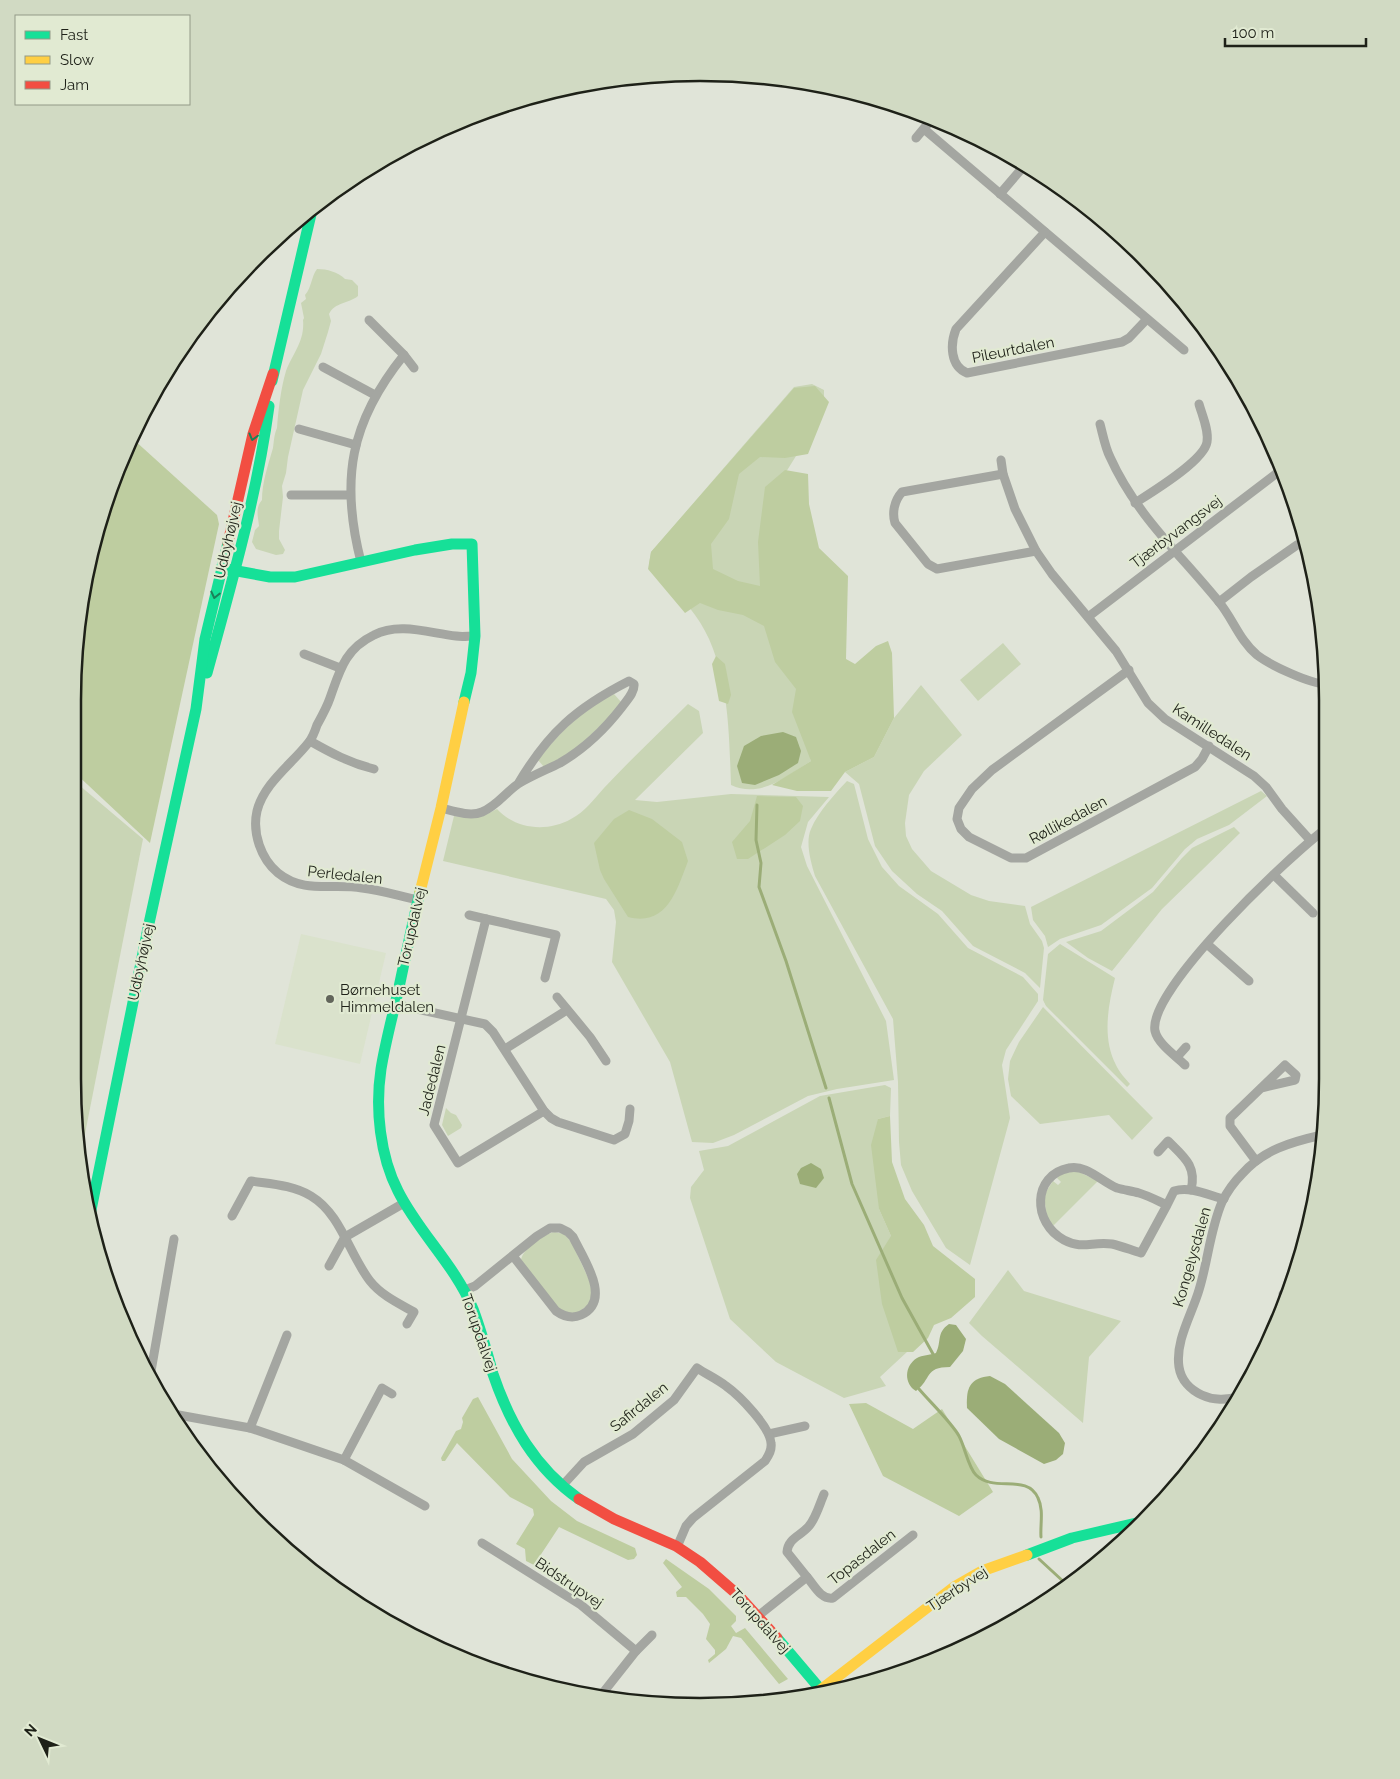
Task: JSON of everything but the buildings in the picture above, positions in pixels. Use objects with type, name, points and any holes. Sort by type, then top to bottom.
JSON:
[{"type":"street","points":[[916,138],[928,124]]},
{"type":"street","points":[[924,129],[1184,350]]},
{"type":"street","points":[[1000,194],[1020,171]]},
{"type":"street","name":"Udbyhøjvej","points":[[93,1200],[146,938],[196,709],[206,639],[221,568],[253,434],[273,374],[310,220]]},
{"type":"street","name":"Pileurtdalen","points":[[1045,232],[956,329],[952,340],[955,365],[960,370],[967,373],[1122,342],[1129,338],[1147,319]]},
{"type":"street","points":[[369,320],[414,368]]},
{"type":"street","points":[[361,562],[352,522],[350,495],[351,469],[356,444],[375,396],[387,376],[404,356]]},
{"type":"street","points":[[323,367],[375,396]]},
{"type":"street","name":"Udbyhøjvej","points":[[196,709],[235,571],[265,436],[273,374]]},
{"type":"street","points":[[1136,503],[1170,480],[1202,454],[1207,442],[1199,404]]},
{"type":"street","points":[[1100,424],[1109,455],[1126,488],[1174,552],[1232,618],[1242,638],[1257,655],[1281,669],[1318,681]]},
{"type":"street","points":[[299,429],[356,444]]},
{"type":"street","name":"Kamilledalen","points":[[1001,460],[1003,474],[1014,509],[1036,551],[1052,574],[1129,670],[1148,703],[1165,719],[1254,776],[1266,787],[1282,809],[1310,840]]},
{"type":"street","points":[[1003,474],[902,492],[897,498],[893,516],[895,524],[928,564],[937,569],[1036,551]]},
{"type":"street","name":"Tjærbyvangsvej","points":[[1088,617],[1276,474]]},
{"type":"street","points":[[291,495],[350,495]]},
{"type":"street","name":"Torupdalvej","points":[[221,568],[282,578],[312,574],[433,547],[452,544],[472,544],[474,636],[471,673],[394,1004],[381,1070],[378,1097],[379,1120],[386,1160],[404,1203],[465,1290],[474,1312],[504,1406],[514,1428],[543,1469],[562,1486],[599,1512],[677,1547],[723,1579],[758,1616],[817,1687]]},
{"type":"street","points":[[1219,602],[1251,577],[1299,545]]},
{"type":"street","name":"Perledalen","points":[[418,900],[360,887],[316,888],[301,885],[277,872],[267,861],[259,843],[256,831],[257,812],[267,790],[310,741],[329,700],[340,668],[358,645],[375,634],[391,629],[404,628],[458,636],[474,636]]},
{"type":"street","points":[[304,654],[340,668]]},
{"type":"street","name":"Røllikedalen","points":[[1129,670],[992,770],[972,789],[959,808],[957,819],[961,829],[969,837],[1011,858],[1026,858],[1195,766],[1209,746]]},
{"type":"street","points":[[441,808],[474,814],[481,812],[488,809],[518,784],[562,762],[591,740],[620,709],[634,688],[634,684],[629,681],[614,689],[590,703],[565,723],[542,746],[518,784]]},
{"type":"street","points":[[310,741],[357,765],[374,769]]},
{"type":"street","points":[[1185,1065],[1160,1041],[1155,1031],[1156,1019],[1164,1000],[1176,982],[1238,909],[1319,834]]},
{"type":"street","points":[[1274,875],[1313,913]]},
{"type":"street","points":[[469,915],[556,935],[545,978]]},
{"type":"street","name":"Jadedalen","points":[[486,919],[434,1125],[458,1163],[544,1111]]},
{"type":"street","points":[[1207,944],[1250,981]]},
{"type":"street","points":[[557,997],[590,1037],[606,1061]]},
{"type":"street","points":[[394,1004],[485,1024],[494,1032],[544,1111],[558,1122],[614,1140],[625,1134],[630,1109]]},
{"type":"street","points":[[504,1050],[567,1010]]},
{"type":"street","points":[[1177,1058],[1186,1048]]},
{"type":"street","points":[[1256,1161],[1230,1126],[1230,1118],[1261,1088]]},
{"type":"street","name":"Kongelysdalen","points":[[1230,1398],[1222,1400],[1206,1397],[1192,1389],[1183,1380],[1179,1368],[1178,1349],[1199,1290],[1217,1216],[1224,1199],[1242,1174],[1256,1161],[1292,1141],[1315,1136]]},
{"type":"street","points":[[1158,1152],[1168,1141],[1185,1158],[1193,1173],[1192,1190]]},
{"type":"street","points":[[1167,1205],[1139,1193],[1117,1188],[1080,1168],[1068,1168],[1053,1175],[1043,1187],[1039,1201],[1043,1220],[1062,1239],[1077,1246],[1112,1244],[1141,1253],[1167,1205],[1174,1191],[1182,1189],[1192,1190],[1224,1199]]},
{"type":"street","points":[[232,1216],[252,1181],[290,1187],[311,1196],[327,1210],[371,1283],[385,1295],[414,1312],[407,1324]]},
{"type":"street","points":[[329,1266],[345,1237],[404,1203]]},
{"type":"street","points":[[465,1290],[475,1286],[537,1236],[550,1228],[560,1228],[573,1237],[594,1284],[596,1297],[592,1306],[576,1317],[560,1314],[513,1256]]},
{"type":"street","points":[[152,1366],[174,1239]]},
{"type":"street","points":[[250,1428],[287,1335]]},
{"type":"street","name":"Safirdalen","points":[[562,1486],[584,1462],[632,1434],[674,1400],[697,1368],[727,1387],[749,1408],[769,1434]]},
{"type":"street","points":[[344,1460],[382,1388],[392,1394]]},
{"type":"street","points":[[181,1416],[250,1428],[344,1460],[425,1506]]},
{"type":"street","points":[[677,1547],[686,1526],[693,1518],[765,1461],[771,1452],[772,1444],[769,1434],[805,1426]]},
{"type":"street","name":"Topasdalen","points":[[824,1494],[810,1526],[789,1543],[787,1552],[824,1597],[828,1599],[833,1598],[913,1535]]},
{"type":"street","name":"Tjærbyvej","points":[[827,1685],[954,1587],[982,1571],[1072,1538],[1130,1525]]},
{"type":"street","name":"Bidstrupvej","points":[[482,1543],[581,1605],[636,1652]]},
{"type":"street","name":"Topasdalen","points":[[758,1616],[807,1577]]},
{"type":"street","points":[[605,1690],[652,1635]]},
{"type":"shaded area","points":[[317,269],[332,271],[345,279],[352,280],[358,286],[358,296],[338,305],[329,314],[331,321],[321,354],[303,390],[282,486],[283,497],[279,539],[285,550],[283,554],[276,555],[256,549],[252,542],[255,530],[259,526],[258,509],[262,500],[264,481],[277,428],[284,377],[302,334],[304,318],[301,303],[306,299],[305,295]]},
{"type":"shaded area","points":[[812,384],[824,390],[824,397],[796,456],[768,501],[811,761],[773,784],[763,788],[742,789],[731,785],[728,719],[721,675],[715,653],[695,615],[679,595],[649,564],[651,552],[794,387]]},
{"type":"shaded area","points":[[815,386],[829,402],[808,454],[785,458],[760,457],[739,474],[729,519],[711,544],[713,569],[738,581],[760,586],[758,542],[765,487],[785,470],[808,474],[809,504],[819,548],[848,576],[846,659],[855,664],[876,646],[888,641],[892,653],[894,718],[874,757],[845,772],[831,791],[797,791],[772,785],[811,761],[792,712],[796,689],[775,662],[764,626],[743,615],[718,610],[700,603],[685,613],[648,569],[651,552],[794,388]]},
{"type":"shaded area","points":[[137,443],[217,515],[219,524],[150,843],[81,778],[83,660],[93,579],[114,501]]},
{"type":"shaded area","points":[[1003,643],[1021,664],[978,701],[960,680]]},
{"type":"shaded area","points":[[716,656],[725,664],[731,695],[728,704],[719,701],[712,664]]},
{"type":"shaded area","points":[[921,685],[962,735],[924,771],[909,795],[905,823],[906,836],[912,849],[931,871],[971,895],[989,901],[1025,906],[1030,924],[1042,941],[1044,948],[1040,988],[1025,973],[973,946],[942,911],[917,894],[892,871],[875,846],[859,784],[845,772],[874,757],[894,718]]},
{"type":"shaded area","points":[[614,694],[621,702],[612,715],[578,747],[545,768],[538,760],[554,740],[582,714]]},
{"type":"shaded area","points":[[688,704],[699,711],[703,733],[635,800],[657,802],[731,794],[829,797],[808,822],[801,847],[807,866],[886,1021],[894,1080],[837,1089],[808,1096],[734,1135],[713,1143],[692,1142],[670,1062],[612,962],[616,922],[614,910],[606,899],[443,861],[454,816],[476,817],[497,809],[513,821],[523,825],[542,827],[562,823],[581,813]]},
{"type":"shaded area","points":[[783,732],[796,737],[801,751],[798,763],[779,775],[755,785],[742,783],[737,766],[744,746],[761,736]]},
{"type":"shaded area","points":[[847,781],[854,784],[868,839],[882,867],[899,886],[938,914],[968,948],[1023,977],[1038,994],[1038,1001],[1006,1050],[1002,1065],[1010,1118],[970,1265],[946,1248],[912,1191],[901,1165],[898,1082],[893,1019],[815,876],[812,865],[809,852],[809,834],[811,829],[822,810]]},
{"type":"shaded area","points":[[81,787],[143,839],[85,1136],[81,1079]]},
{"type":"shaded area","points":[[1261,791],[1267,796],[1229,825],[1197,839],[1185,849],[1152,888],[1101,925],[1060,939],[1048,947],[1045,936],[1033,920],[1031,907]]},
{"type":"shaded area","points":[[757,796],[796,797],[803,806],[800,821],[785,835],[748,859],[737,859],[732,842],[750,821]]},
{"type":"shaded area","points":[[629,810],[652,819],[682,842],[688,861],[669,904],[652,917],[641,919],[628,917],[604,879],[594,843],[614,819]]},
{"type":"shaded area","points":[[1234,827],[1240,833],[1162,909],[1112,971],[1088,958],[1066,942],[1101,931],[1153,892],[1192,848]]},
{"type":"shaded area","name":"Børnehuset Himmeldalen","points":[[301,934],[386,953],[360,1064],[275,1044]]},
{"type":"shaded area","points":[[1060,944],[1115,978],[1108,1022],[1109,1044],[1120,1073],[1130,1084],[1127,1087],[1046,1006],[1043,1000],[1048,954]]},
{"type":"shaded area","points":[[1043,1007],[1153,1118],[1132,1140],[1109,1115],[1040,1124],[1011,1096],[1008,1079],[1010,1061],[1019,1042]]},
{"type":"shaded area","points":[[885,1085],[891,1088],[890,1116],[878,1119],[879,1209],[891,1236],[921,1339],[880,1377],[886,1386],[844,1398],[776,1362],[730,1319],[690,1198],[691,1187],[704,1170],[699,1151],[728,1146],[820,1096]]},
{"type":"shaded area","points":[[446,1108],[456,1115],[462,1125],[461,1128],[448,1136],[442,1125]]},
{"type":"shaded area","points":[[890,1116],[892,1162],[905,1199],[924,1225],[933,1246],[975,1279],[975,1297],[951,1318],[934,1325],[928,1338],[913,1352],[898,1352],[882,1304],[876,1260],[891,1236],[879,1209],[871,1145],[878,1119]]},
{"type":"shaded area","points":[[811,1163],[821,1169],[824,1178],[816,1188],[800,1184],[797,1174],[801,1168]]},
{"type":"shaded area","points":[[1079,1172],[1098,1181],[1052,1227],[1047,1219],[1044,1195],[1053,1181],[1058,1185],[1061,1182],[1057,1178],[1061,1174]]},
{"type":"shaded area","points":[[555,1232],[564,1234],[572,1243],[590,1282],[592,1296],[588,1305],[577,1313],[569,1313],[558,1308],[521,1260],[525,1251],[535,1242]]},
{"type":"shaded area","points":[[1008,1270],[1024,1291],[1121,1321],[1089,1357],[1083,1423],[969,1323]]},
{"type":"shaded area","points":[[949,1324],[956,1325],[966,1339],[963,1351],[950,1367],[932,1371],[916,1391],[909,1384],[908,1370],[913,1361],[919,1357],[936,1353],[942,1331]]},
{"type":"shaded area","points":[[990,1376],[1005,1384],[1059,1433],[1065,1443],[1063,1454],[1056,1460],[1044,1464],[999,1439],[967,1408],[967,1395],[970,1386],[977,1379]]},
{"type":"shaded area","points":[[478,1397],[512,1459],[551,1501],[577,1521],[635,1548],[637,1555],[634,1559],[628,1560],[559,1527],[534,1565],[526,1561],[525,1549],[516,1544],[534,1515],[533,1509],[510,1497],[457,1443],[445,1461],[442,1461],[441,1458],[456,1431],[461,1429],[462,1418],[473,1399]]},
{"type":"shaded area","points":[[866,1403],[913,1429],[942,1409],[993,1492],[959,1516],[883,1476],[849,1404]]},
{"type":"shaded area","points":[[666,1559],[709,1589],[736,1616],[736,1621],[731,1626],[736,1633],[745,1628],[788,1679],[779,1684],[741,1638],[733,1636],[726,1649],[709,1663],[708,1660],[715,1654],[715,1650],[706,1639],[710,1624],[686,1597],[677,1597],[676,1592],[682,1587],[663,1563]]},
{"type":"waterway","points":[[757,805],[756,840],[761,863],[759,887],[786,961],[826,1088]]},
{"type":"waterway","points":[[829,1098],[852,1184],[902,1298],[933,1354]]},
{"type":"waterway","points":[[919,1389],[956,1431],[976,1475],[992,1483],[1018,1484],[1026,1486],[1033,1491],[1041,1507],[1041,1537]]},
{"type":"waterway","points":[[1039,1559],[1062,1580]]},
{"type":"traffic: fast","points":[[272,381],[310,220]]},
{"type":"traffic: fast","points":[[207,673],[234,574],[258,473],[269,406]]},
{"type":"traffic: fast","points":[[93,1200],[148,928],[196,709],[205,639],[228,543]]},
{"type":"traffic: fast","points":[[221,568],[270,577],[295,577],[415,550],[452,544],[472,544],[475,636],[471,673],[464,702]]},
{"type":"traffic: fast","points":[[420,892],[381,1069],[379,1116],[383,1148],[398,1191],[416,1221],[457,1278],[473,1309],[493,1374],[516,1427],[526,1444],[549,1473],[579,1499]]},
{"type":"traffic: fast","points":[[1027,1555],[1072,1538],[1130,1525]]},
{"type":"traffic: fast","points":[[777,1638],[818,1686]]},
{"type":"traffic: slow","points":[[420,892],[441,808],[464,702]]},
{"type":"traffic: slow","points":[[827,1685],[954,1587],[982,1571],[1027,1555]]},
{"type":"traffic: jam","points":[[228,543],[253,434],[273,374]]},
{"type":"traffic: jam","points":[[579,1499],[614,1519],[676,1546],[700,1562],[738,1595],[777,1638]]},
{"type":"place","name":"Børnehuset Himmeldalen","points":[[330,999]]}]
